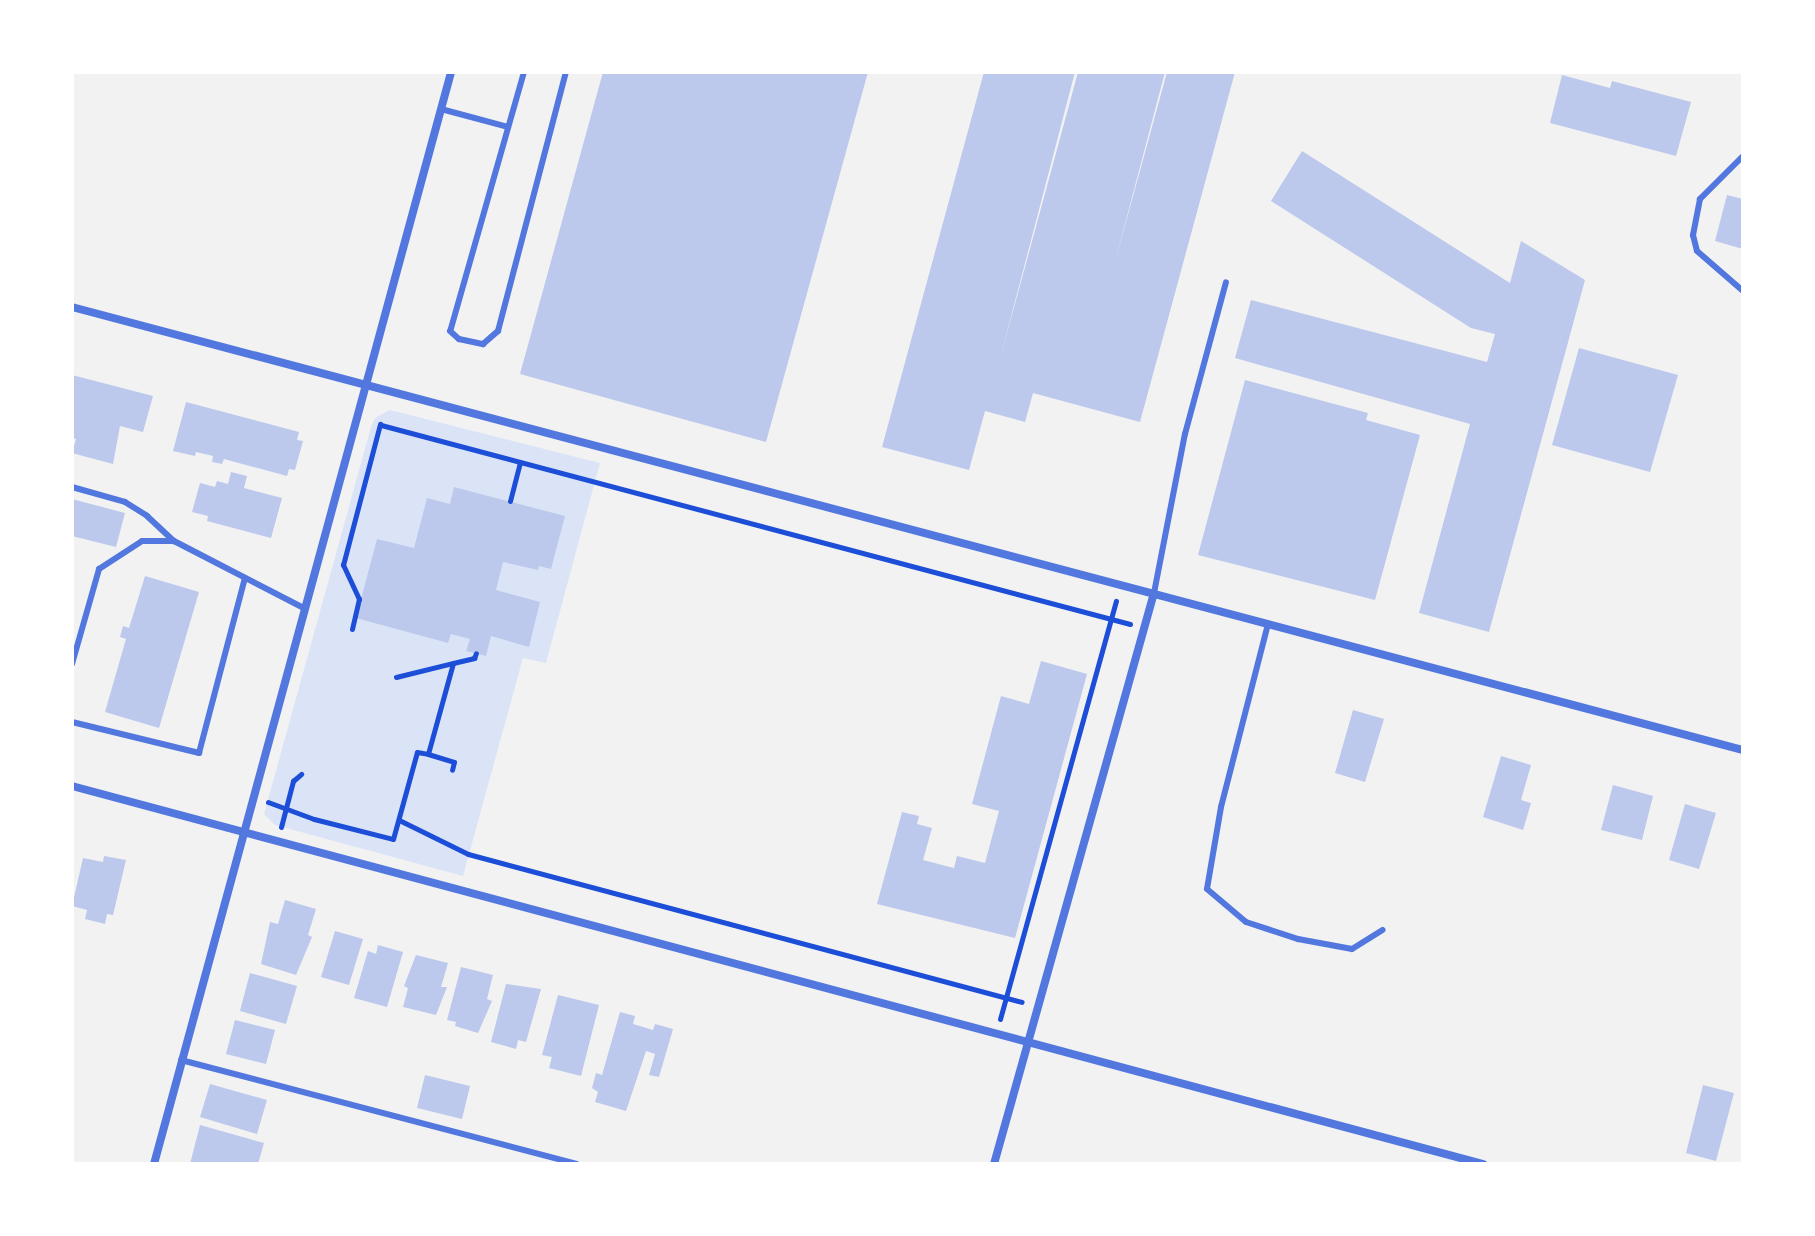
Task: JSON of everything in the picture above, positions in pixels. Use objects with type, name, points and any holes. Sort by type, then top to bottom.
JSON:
[{"type":"street","points":[[154,1164],[242,831],[451,72]]},
{"type":"street","points":[[72,307],[1743,750]]},
{"type":"street","points":[[994,1164],[1154,593]]},
{"type":"street","points":[[72,786],[1483,1164]]},
{"type":"lane","points":[[524,72],[450,331],[459,339],[483,344],[498,331],[566,72]]},
{"type":"lane","points":[[441,109],[508,127]]},
{"type":"lane","points":[[1743,156],[1700,199],[1693,235],[1697,251],[1743,291]]},
{"type":"lane","points":[[1154,593],[1185,434],[1226,282]]},
{"type":"lane","points":[[72,487],[125,502],[147,516],[174,541],[304,608]]},
{"type":"lane","points":[[72,664],[99,569],[142,541],[174,541]]},
{"type":"lane","points":[[72,722],[199,753],[245,578]]},
{"type":"lane","points":[[1268,624],[1221,807],[1207,889],[1246,922],[1298,939],[1352,949],[1383,930]]},
{"type":"lane","points":[[181,1060],[577,1164]]},
{"type":"path","points":[[357,418],[1144,628]]},
{"type":"path","points":[[352,629],[359,599],[343,565],[381,425]]},
{"type":"path","points":[[510,501],[520,462]]},
{"type":"path","points":[[996,1034],[1120,584]]},
{"type":"path","points":[[396,677],[474,658],[476,653]]},
{"type":"path","points":[[428,754],[453,663]]},
{"type":"path","points":[[252,797],[314,819],[393,839],[417,752],[454,762],[452,770]]},
{"type":"path","points":[[277,841],[293,781],[301,774]]},
{"type":"path","points":[[399,820],[468,854],[1037,1006]]},
{"type":"shaded area","points":[[390,410],[600,463],[546,663],[523,658],[463,876],[275,825],[264,814],[371,427],[375,418]]},
{"type":"building","points":[[603,72],[868,72],[766,442],[520,374]]},
{"type":"building","points":[[984,72],[1075,72],[1000,359],[1078,72],[1165,72],[1115,262],[1167,72],[1235,72],[1140,422],[1033,393],[1025,422],[985,411],[969,470],[882,447]]},
{"type":"building","points":[[1562,75],[1610,88],[1612,81],[1691,102],[1676,156],[1550,123]]},
{"type":"building","points":[[1302,151],[1510,283],[1521,241],[1585,280],[1489,632],[1419,613],[1470,424],[1235,358],[1251,300],[1487,362],[1495,334],[1471,328],[1271,201]]},
{"type":"building","points":[[1727,195],[1743,199],[1743,249],[1715,241]]},
{"type":"building","points":[[1579,348],[1678,375],[1650,472],[1552,445]]},
{"type":"building","points":[[72,375],[153,396],[143,432],[120,426],[113,464],[72,453],[76,439],[72,438]]},
{"type":"building","points":[[1245,380],[1368,413],[1366,420],[1420,435],[1375,600],[1198,555]]},
{"type":"building","points":[[186,402],[299,432],[297,440],[303,441],[295,470],[289,469],[287,476],[224,459],[222,464],[212,462],[213,456],[196,452],[195,456],[173,451]]},
{"type":"building","points":[[231,472],[247,476],[244,488],[282,498],[271,538],[207,521],[208,516],[192,512],[200,483],[215,487],[217,481],[228,484]]},
{"type":"building","points":[[454,487],[565,516],[551,569],[539,566],[538,570],[503,562],[496,590],[540,602],[529,647],[491,636],[486,656],[466,651],[470,639],[451,634],[448,643],[356,618],[377,539],[414,548],[427,498],[450,504]]},
{"type":"building","points":[[72,499],[125,513],[116,547],[72,536]]},
{"type":"building","points":[[145,576],[199,592],[159,728],[105,712],[126,639],[120,637],[123,626],[129,628]]},
{"type":"building","points":[[1041,661],[1087,674],[1015,938],[877,904],[902,812],[919,816],[917,824],[932,828],[923,860],[954,868],[957,856],[985,863],[999,811],[972,804],[1001,696],[1029,704]]},
{"type":"building","points":[[1353,710],[1384,719],[1365,782],[1335,773]]},
{"type":"building","points":[[1501,756],[1531,765],[1521,800],[1531,803],[1523,830],[1483,817]]},
{"type":"building","points":[[1613,785],[1653,796],[1642,840],[1601,830]]},
{"type":"building","points":[[1685,804],[1716,813],[1699,869],[1669,860]]},
{"type":"building","points":[[104,856],[126,860],[113,915],[107,914],[105,924],[85,919],[87,910],[72,906],[83,858],[103,862]]},
{"type":"building","points":[[285,900],[316,909],[308,935],[312,937],[296,975],[261,964],[270,922],[278,924]]},
{"type":"building","points":[[335,931],[363,939],[349,985],[321,977]]},
{"type":"building","points":[[378,945],[403,952],[387,1007],[354,998],[368,951],[376,954]]},
{"type":"building","points":[[416,955],[448,963],[441,987],[447,987],[436,1015],[403,1007],[408,988],[404,986]]},
{"type":"building","points":[[461,967],[493,975],[487,999],[492,1001],[478,1033],[455,1026],[456,1022],[447,1020]]},
{"type":"building","points":[[250,973],[297,986],[286,1024],[240,1011]]},
{"type":"building","points":[[506,984],[541,989],[526,1042],[518,1040],[516,1049],[491,1042]]},
{"type":"building","points":[[558,995],[599,1005],[581,1076],[549,1068],[552,1057],[542,1055]]},
{"type":"building","points":[[620,1012],[635,1016],[633,1024],[653,1030],[655,1024],[673,1029],[659,1077],[649,1075],[655,1054],[646,1051],[626,1111],[595,1102],[598,1092],[592,1088],[596,1073],[602,1075]]},
{"type":"building","points":[[235,1020],[275,1030],[266,1064],[226,1054]]},
{"type":"building","points":[[425,1075],[470,1086],[462,1119],[417,1108]]},
{"type":"building","points":[[210,1084],[267,1100],[257,1134],[200,1117]]},
{"type":"building","points":[[1703,1085],[1734,1093],[1716,1161],[1686,1153]]},
{"type":"building","points":[[200,1125],[264,1143],[258,1164],[190,1164]]}]
